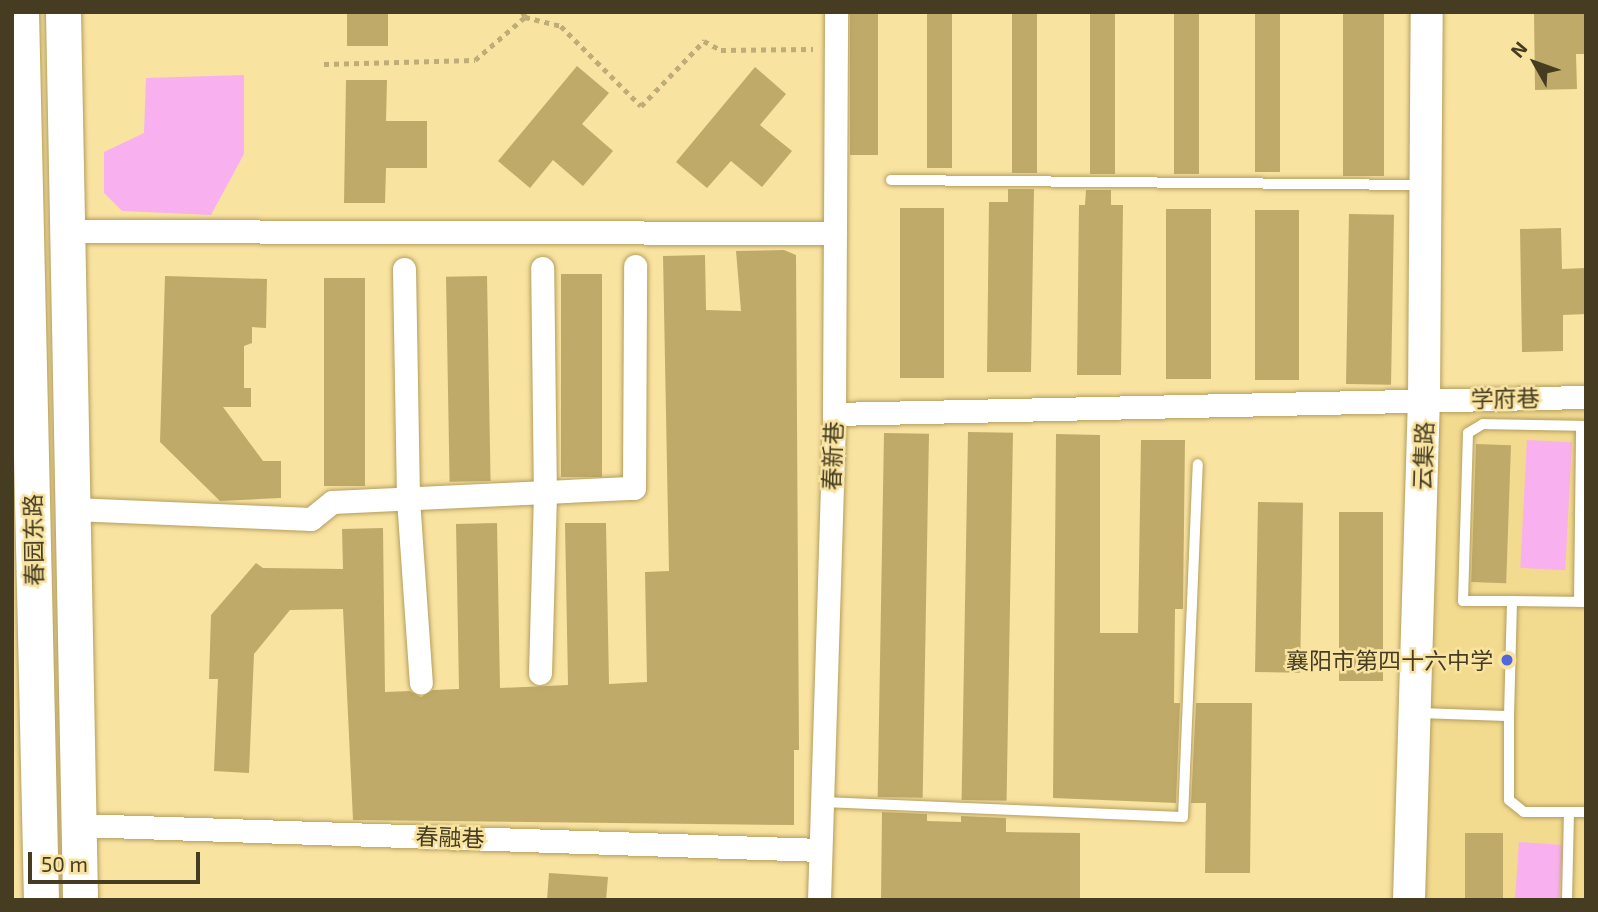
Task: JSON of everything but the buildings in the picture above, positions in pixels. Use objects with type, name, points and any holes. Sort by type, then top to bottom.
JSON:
[{"type":"main road","name":"春园东路","points":[[21,12],[41,900]]},
{"type":"main road","name":"春园东路","points":[[63,12],[80,900]]},
{"type":"street","name":"春新巷","points":[[819,900],[834,414],[836,12]]},
{"type":"street","name":"云集路","points":[[1409,900],[1424,399],[1427,12]]},
{"type":"street","points":[[68,231],[835,233]]},
{"type":"street","points":[[73,509],[311,519],[332,502],[634,488],[635,265]]},
{"type":"street","points":[[540,673],[543,492],[542,268]]},
{"type":"street","points":[[404,269],[408,499],[421,683]]},
{"type":"street","name":"学府巷","points":[[834,414],[1586,397]]},
{"type":"street","name":"春融巷","points":[[79,825],[820,850]]},
{"type":"lane","points":[[891,180],[1426,185]]},
{"type":"lane","points":[[1483,424],[1584,426],[1583,601],[1463,601],[1468,433],[1483,424]]},
{"type":"lane","points":[[822,802],[1183,817],[1198,464]]},
{"type":"lane","points":[[1512,601],[1509,800],[1524,812],[1586,812]]},
{"type":"lane","points":[[1415,713],[1509,716]]},
{"type":"lane","points":[[1567,900],[1569,812]]},
{"type":"path","points":[[324,64],[475,60],[523,14],[561,26],[641,106],[704,41],[720,50],[835,49]]},
{"type":"shaded area","points":[[244,75],[244,154],[211,215],[122,211],[104,193],[104,152],[144,133],[146,78]]},
{"type":"shaded area","name":"襄阳市第四十六中学","points":[[1458,405],[1586,407],[1586,900],[1420,900],[1437,421]]},
{"type":"shaded area","points":[[1527,440],[1572,442],[1565,570],[1520,568]]},
{"type":"shaded area","points":[[1519,842],[1563,845],[1559,900],[1515,900]]},
{"type":"place","name":"襄阳市第四十六中学","points":[[1507,660]]}]
